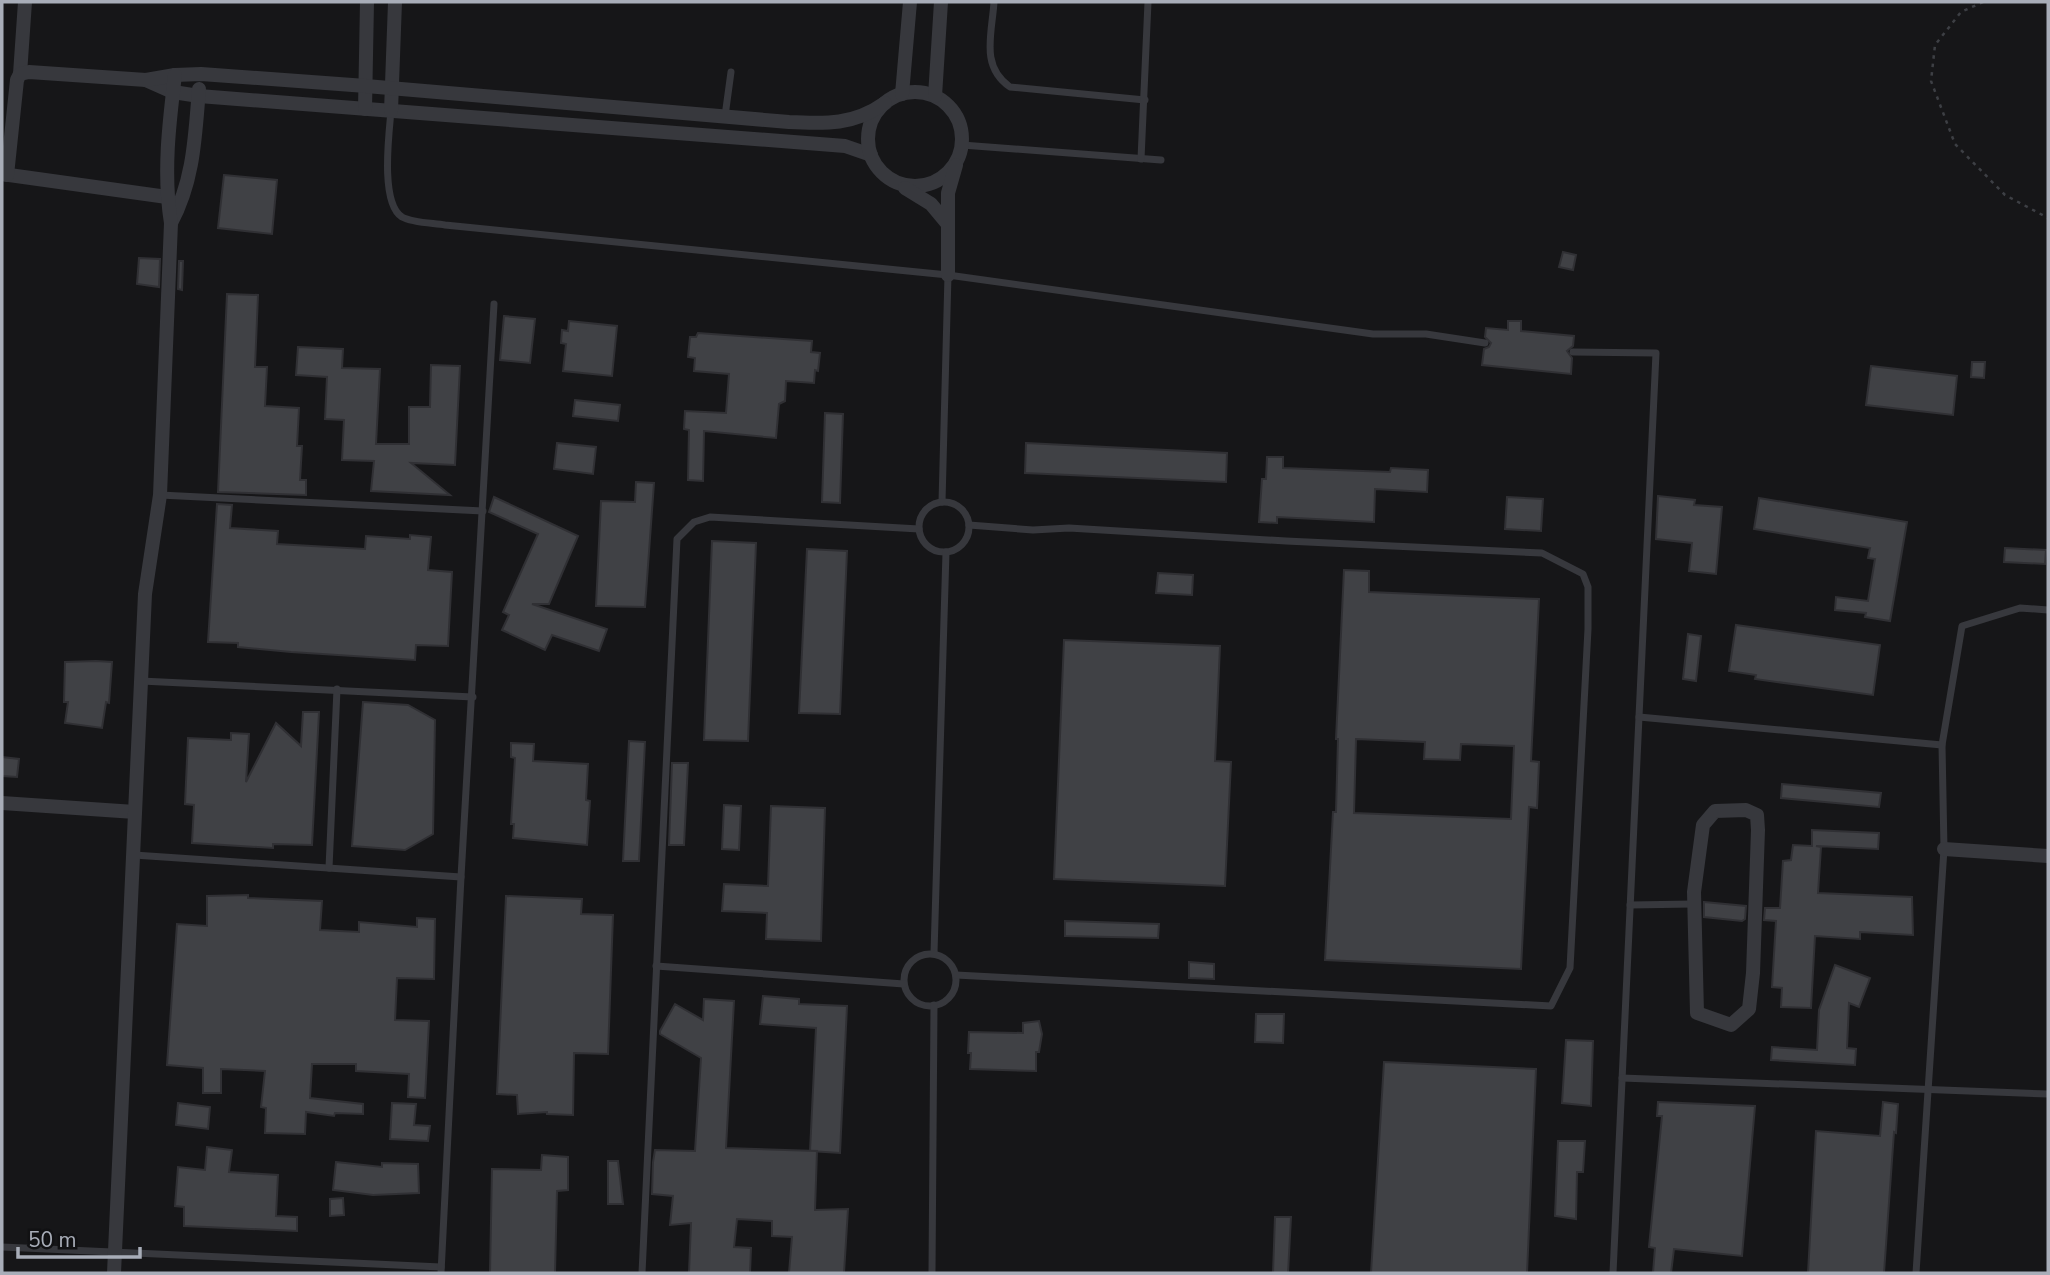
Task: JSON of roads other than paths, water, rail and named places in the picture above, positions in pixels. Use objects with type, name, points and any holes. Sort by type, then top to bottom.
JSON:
[{"type":"street","points":[[25,2],[20,74],[17,79],[4,175],[167,197]]},
{"type":"street","points":[[365,109],[367,2]]},
{"type":"street","points":[[391,111],[395,2]]},
{"type":"street","points":[[902,94],[910,2]]},
{"type":"street","points":[[935,96],[941,2]]},
{"type":"street","points":[[20,74],[29,72],[146,80],[201,74],[820,123],[860,118],[902,94],[919,92],[935,96],[949,106],[958,120],[962,145],[947,193],[948,275]]},
{"type":"street","points":[[171,223],[183,201],[188,183],[201,74]]},
{"type":"street","points":[[114,1273],[145,594],[160,495],[171,223],[167,197],[167,168],[175,75]]},
{"type":"street","points":[[146,80],[173,92],[199,96],[845,146],[870,155]]},
{"type":"street","points":[[885,103],[875,114],[869,130],[870,155],[878,170],[931,204],[946,222]]},
{"type":"street","points":[[899,184],[916,187],[932,183],[947,174],[957,161]]},
{"type":"street","points":[[2,803],[135,812]]},
{"type":"street","points":[[1746,810],[1757,815],[1751,997],[1749,1009],[1731,1026],[1697,1013],[1693,904],[1703,825],[1715,811],[1746,810]]},
{"type":"street","points":[[1944,849],[2048,856]]},
{"type":"lane","points":[[994,2],[990,62],[994,72],[1010,87],[1146,100]]},
{"type":"lane","points":[[1141,159],[1146,100],[1148,2]]},
{"type":"lane","points":[[725,116],[731,72]]},
{"type":"lane","points":[[391,111],[389,192],[395,209],[403,217],[445,225],[948,275],[1373,334],[1426,334],[1485,342]]},
{"type":"lane","points":[[962,145],[1161,160]]},
{"type":"lane","points":[[942,502],[948,275]]},
{"type":"lane","points":[[2,1247],[441,1270],[494,304]]},
{"type":"lane","points":[[1573,352],[1656,353],[1613,1273]]},
{"type":"lane","points":[[160,495],[483,511]]},
{"type":"lane","points":[[942,502],[950,503],[963,511],[969,525],[965,540],[953,550],[938,552],[925,544],[919,521],[927,508],[942,502]]},
{"type":"lane","points":[[642,1273],[677,539],[694,522],[710,517],[919,529]]},
{"type":"lane","points":[[956,975],[1551,1006],[1570,968],[1588,629],[1588,587],[1583,574],[1542,554],[969,525]]},
{"type":"lane","points":[[934,953],[946,552]]},
{"type":"lane","points":[[1916,1273],[1944,849],[1942,745],[1962,626],[2020,608],[2048,610]]},
{"type":"lane","points":[[141,681],[473,697]]},
{"type":"lane","points":[[329,868],[337,690]]},
{"type":"lane","points":[[1639,717],[1942,745]]},
{"type":"lane","points":[[133,855],[461,877]]},
{"type":"lane","points":[[1630,905],[1693,904]]},
{"type":"lane","points":[[934,953],[949,961],[956,975],[953,992],[942,1003],[934,1005],[925,1006],[911,998],[904,984],[906,968],[918,956],[934,953]]},
{"type":"lane","points":[[656,966],[904,984]]},
{"type":"lane","points":[[932,1273],[934,1005]]},
{"type":"lane","points":[[1622,1078],[2048,1094]]}]
